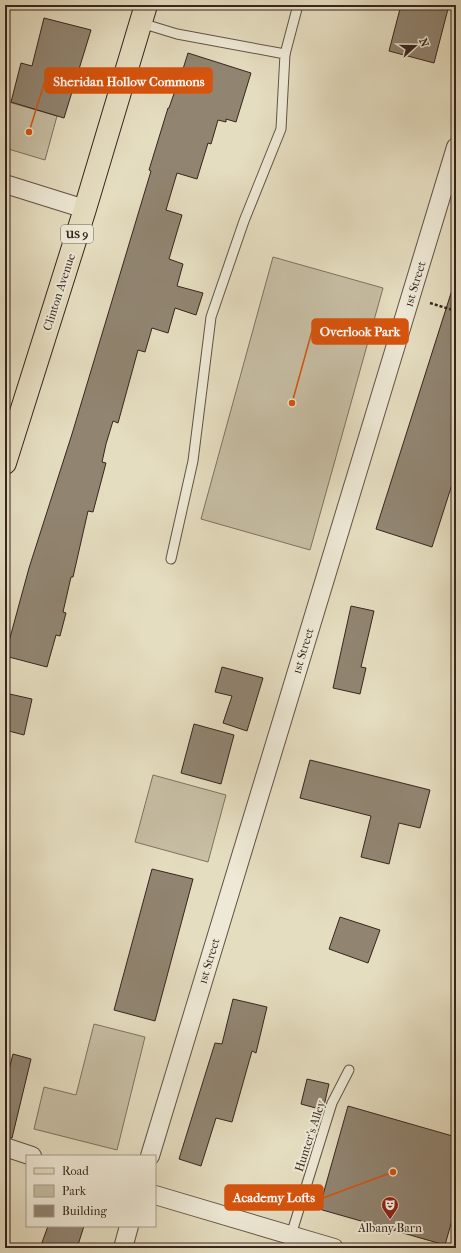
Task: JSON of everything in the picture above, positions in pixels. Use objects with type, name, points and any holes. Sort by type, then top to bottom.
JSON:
[{"type":"main road","name":"Clinton Avenue","points":[[5,463],[85,209],[144,14]]},
{"type":"street","name":"1st Street","points":[[150,1155],[456,147]]},
{"type":"street","points":[[5,184],[85,209]]},
{"type":"street","points":[[5,1147],[29,1155]]},
{"type":"street","points":[[156,1195],[334,1248]]},
{"type":"street","points":[[123,1248],[129,1227]]},
{"type":"lane","points":[[171,559],[193,462],[211,317],[244,221],[280,129],[285,54],[298,5]]},
{"type":"lane","points":[[144,14],[177,34],[285,54]]},
{"type":"lane","name":"Hunter's Alley","points":[[291,1235],[332,1103],[349,1070]]},
{"type":"path","points":[[410,297],[456,311]]},
{"type":"green space","points":[[5,101],[57,116],[45,160],[5,148]]},
{"type":"green space","points":[[273,257],[383,288],[310,550],[201,519]]},
{"type":"green space","points":[[153,775],[226,795],[208,862],[135,842]]},
{"type":"green space","points":[[94,1024],[145,1037],[117,1150],[34,1129],[44,1087],[76,1095]]},
{"type":"building","points":[[401,5],[449,5],[434,63],[389,51]]},
{"type":"building","points":[[44,18],[91,30],[64,118],[11,102],[21,63],[32,66]]},
{"type":"building","points":[[188,53],[251,73],[236,122],[226,119],[226,122],[218,120],[211,144],[208,143],[197,179],[177,173],[166,210],[182,215],[169,259],[183,264],[177,286],[203,293],[196,315],[175,308],[168,333],[152,328],[145,352],[138,350],[118,423],[113,421],[106,444],[102,462],[106,463],[93,512],[88,511],[73,577],[71,577],[63,612],[66,613],[60,636],[56,635],[47,667],[5,656],[29,568],[72,434],[151,171],[149,170],[168,108],[178,85]]},
{"type":"building","points":[[452,290],[456,291],[456,472],[432,547],[376,529]]},
{"type":"building","points":[[351,606],[374,611],[361,667],[366,668],[360,694],[333,688]]},
{"type":"building","points":[[222,667],[263,678],[247,731],[223,723],[232,696],[215,692]]},
{"type":"building","points":[[5,693],[32,699],[24,735],[5,730]]},
{"type":"building","points":[[194,724],[234,735],[221,784],[181,773]]},
{"type":"building","points":[[310,760],[430,790],[420,828],[399,823],[389,864],[361,857],[371,816],[300,798]]},
{"type":"building","points":[[152,869],[193,879],[155,1021],[114,1010]]},
{"type":"building","points":[[340,917],[380,930],[368,963],[329,949]]},
{"type":"building","points":[[233,999],[267,1007],[256,1053],[252,1051],[232,1122],[216,1118],[201,1166],[179,1159],[215,1043],[222,1044]]},
{"type":"building","points":[[13,1054],[31,1059],[12,1138],[5,1137],[5,1085]]},
{"type":"building","points":[[307,1079],[329,1084],[323,1110],[301,1104]]},
{"type":"building","points":[[348,1106],[456,1137],[456,1206],[445,1245],[319,1209]]},
{"type":"building","points":[[48,1227],[84,1227],[77,1248],[40,1248]]},
{"type":"place","name":"Sheridan Hollow Commons","points":[[29,132]]},
{"type":"place","name":"Overlook Park","points":[[292,403]]},
{"type":"place","name":"Academy Lofts","points":[[393,1172]]},
{"type":"place","name":"Albany Barn","points":[[390,1220]]}]
